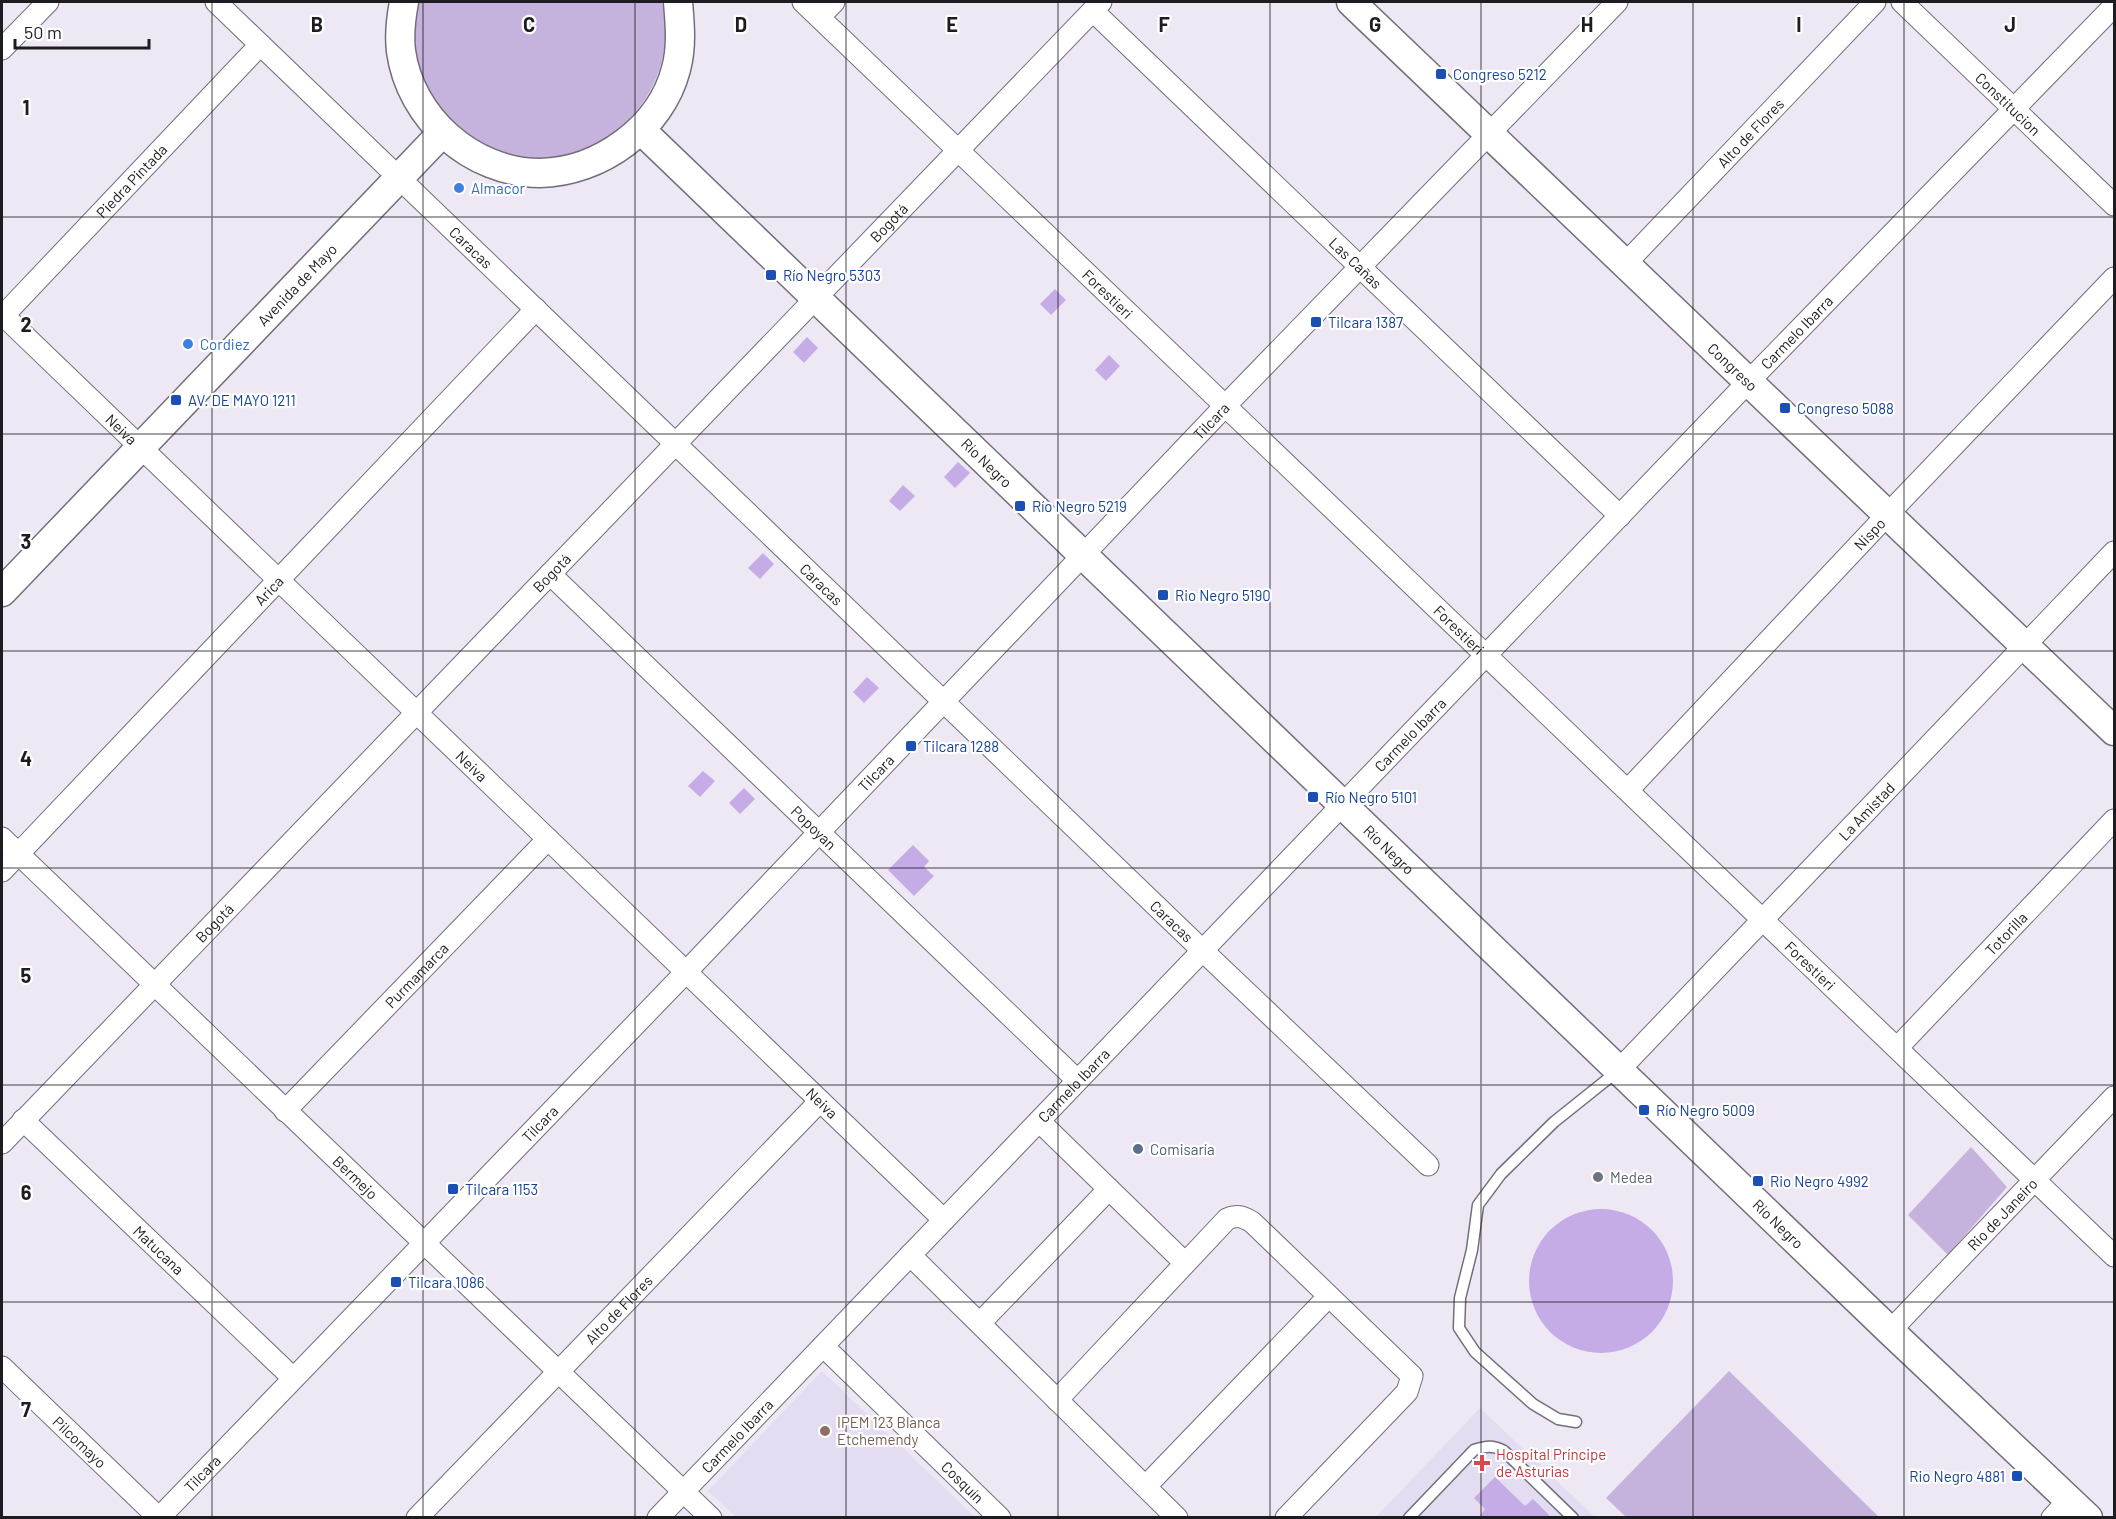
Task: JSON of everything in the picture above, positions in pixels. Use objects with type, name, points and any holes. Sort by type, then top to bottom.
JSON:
[{"type":"main road","points":[[404,2],[400,20],[401,51],[409,81],[423,109],[442,133],[471,154],[504,168],[540,173],[575,168],[608,155],[641,130],[661,104],[676,70],[681,34],[678,2]]},
{"type":"main road","name":"Congreso","points":[[1351,2],[2115,731]]},
{"type":"main road","name":"Río Negro","points":[[641,130],[1890,1330],[2070,1512]]},
{"type":"main road","name":"Avenida de Mayo","points":[[2,592],[442,133]]},
{"type":"street","points":[[2,49],[48,2]]},
{"type":"street","name":"Caracas","points":[[216,2],[1202,951],[1428,1164]]},
{"type":"street","name":"Forestieri","points":[[803,2],[2115,1256]]},
{"type":"street","points":[[819,17],[834,2]]},
{"type":"street","name":"Tilcara","points":[[159,1518],[686,972],[1226,405],[1617,2]]},
{"type":"street","name":"Alto de Flores","points":[[1626,263],[1875,2]]},
{"type":"street","name":"Constitucion","points":[[1902,2],[2115,205]]},
{"type":"street","name":"Bogotá","points":[[2,1143],[1097,6]]},
{"type":"street","name":"Las Cañas","points":[[1097,6],[1360,267],[1620,516]]},
{"type":"street","name":"Carmelo Ibarra","points":[[658,1518],[1749,381],[2115,6]]},
{"type":"street","name":"Piedra Pintada","points":[[2,316],[260,45]]},
{"type":"street","name":"Nispo","points":[[1628,790],[1888,513],[2115,278]]},
{"type":"street","name":"Arica","points":[[2,871],[536,309]]},
{"type":"street","name":"Neiva","points":[[2,316],[944,1220]]},
{"type":"street","name":"La Amistad","points":[[1619,1070],[2115,552]]},
{"type":"street","name":"Popoyan","points":[[550,574],[1077,1080]]},
{"type":"street","name":"Totorilla","points":[[1897,1048],[2115,820]]},
{"type":"street","name":"Bermejo","points":[[2,838],[711,1518]]},
{"type":"street","name":"Purmamarca","points":[[285,1110],[548,839]]},
{"type":"street","name":"Rio de Janeiro","points":[[1890,1330],[2115,1097]]},
{"type":"street","name":"Alto de Flores","points":[[417,1518],[820,1101]]},
{"type":"street","name":"Matucana","points":[[23,1120],[293,1378]]},
{"type":"street","points":[[1039,1121],[1185,1263]]},
{"type":"street","points":[[980,1323],[1109,1189]]},
{"type":"street","points":[[1057,1400],[1227,1219],[1236,1215],[1243,1216],[1252,1222],[1412,1376],[1407,1392],[1286,1518]]},
{"type":"street","points":[[910,1255],[1176,1517]]},
{"type":"street","points":[[1146,1486],[1328,1297]]},
{"type":"street","name":"Cosquín","points":[[823,1346],[1000,1518]]},
{"type":"street","name":"Pilcomayo","points":[[2,1367],[159,1518]]},
{"type":"lane","points":[[1576,1422],[1558,1419],[1533,1404],[1475,1352],[1459,1328],[1460,1298],[1472,1250],[1478,1205],[1501,1173],[1554,1122],[1619,1070]]},
{"type":"lane","points":[[1409,1518],[1474,1450],[1486,1446],[1497,1447],[1504,1451],[1573,1518]]},
{"type":"lane","points":[[1422,1504],[1423,1518]]},
{"type":"shaded area","points":[[418,2],[662,2],[664,46],[653,84],[631,117],[601,141],[566,155],[527,158],[489,147],[453,122],[437,103],[421,73],[414,25]]},
{"type":"shaded area","points":[[1971,1147],[2007,1187],[1948,1255],[1908,1215]]},
{"type":"shaded area","name":"IPEM 123 Blanca Etchemendy","points":[[822,1371],[975,1517],[736,1517],[708,1491]]},
{"type":"shaded area","points":[[1729,1371],[1879,1517],[1626,1517],[1606,1498]]},
{"type":"shaded area","name":"Hospital Príncipe de Asturias","points":[[1480,1408],[1595,1517],[1375,1518]]},
{"type":"building","points":[[1055,289],[1066,300],[1051,315],[1040,304]]},
{"type":"building","points":[[807,337],[818,348],[804,363],[793,352]]},
{"type":"building","points":[[1109,355],[1120,366],[1106,381],[1095,370]]},
{"type":"building","points":[[958,462],[970,473],[955,488],[944,477]]},
{"type":"building","points":[[903,485],[915,496],[900,511],[889,501]]},
{"type":"building","points":[[763,553],[774,564],[760,579],[748,568]]},
{"type":"building","points":[[867,677],[879,688],[864,703],[853,692]]},
{"type":"building","points":[[703,771],[715,781],[700,797],[688,786]]},
{"type":"building","points":[[744,788],[755,799],[740,814],[729,803]]},
{"type":"building","points":[[913,845],[929,861],[924,867],[934,876],[914,896],[888,870]]},
{"type":"building","points":[[1601,1209],[1615,1210],[1629,1215],[1652,1230],[1667,1253],[1672,1267],[1672,1295],[1667,1309],[1652,1332],[1629,1347],[1615,1352],[1601,1353],[1587,1352],[1573,1347],[1550,1332],[1535,1309],[1530,1295],[1529,1281],[1530,1267],[1535,1253],[1550,1230],[1573,1215],[1587,1210]]},
{"type":"building","points":[[1495,1477],[1525,1506],[1533,1499],[1552,1518],[1478,1518],[1485,1509],[1474,1498]]},
{"type":"place","name":"Congreso 5212","points":[[1441,74]]},
{"type":"place","name":"Almacor","points":[[459,188]]},
{"type":"place","name":"Río Negro 5303","points":[[771,275]]},
{"type":"place","name":"Tilcara 1387","points":[[1316,322]]},
{"type":"place","name":"Cordiez","points":[[188,344]]},
{"type":"place","name":"AV. DE MAYO 1211","points":[[176,400]]},
{"type":"place","name":"Congreso 5088","points":[[1785,408]]},
{"type":"place","name":"Río Negro 5219","points":[[1020,506]]},
{"type":"place","name":"Rio Negro 5190","points":[[1163,595]]},
{"type":"place","name":"Tilcara 1288","points":[[911,746]]},
{"type":"place","name":"Río Negro 5101","points":[[1313,797]]},
{"type":"place","name":"Río Negro 5009","points":[[1644,1110]]},
{"type":"place","name":"Comisaría","points":[[1138,1149]]},
{"type":"place","name":"Medea","points":[[1598,1177]]},
{"type":"place","name":"Rio Negro 4992","points":[[1758,1181]]},
{"type":"place","name":"Tilcara 1153","points":[[453,1189]]},
{"type":"place","name":"Tilcara 1086","points":[[396,1282]]},
{"type":"place","name":"IPEM 123 Blanca Etchemendy","points":[[825,1431]]},
{"type":"place","name":"Hospital Príncipe de Asturias","points":[[1482,1463]]},
{"type":"place","name":"Rio Negro 4881","points":[[2017,1476]]}]
